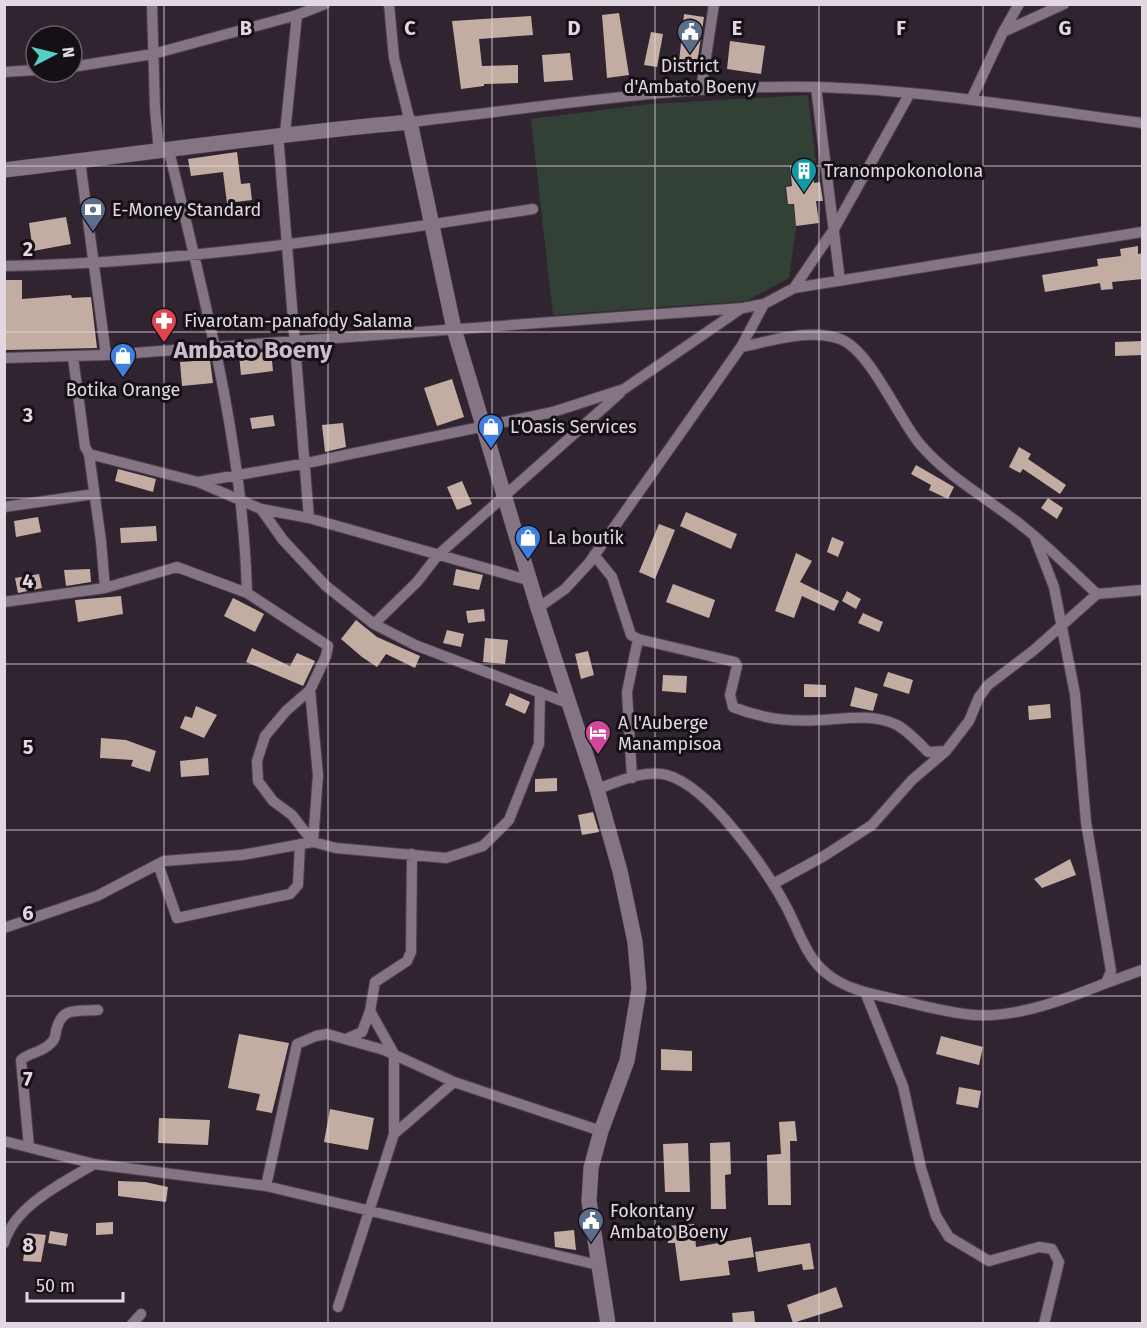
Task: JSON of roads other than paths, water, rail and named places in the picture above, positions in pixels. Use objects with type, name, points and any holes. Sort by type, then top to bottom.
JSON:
[{"type":"street","points":[[152,4],[153,54],[164,151],[194,254],[216,346],[246,538],[247,593]]},
{"type":"street","points":[[84,65],[153,54],[297,15],[325,4]]},
{"type":"street","points":[[389,4],[394,58],[454,329],[538,608],[597,789],[631,921],[639,989],[627,1061],[601,1131],[591,1168],[589,1201],[608,1323]]},
{"type":"street","points":[[701,90],[714,4]]},
{"type":"street","points":[[971,100],[1019,4]]},
{"type":"street","points":[[1003,32],[1064,4]]},
{"type":"street","points":[[297,15],[281,133],[307,463],[309,518]]},
{"type":"street","points":[[4,72],[24,71]]},
{"type":"street","points":[[816,87],[840,281]]},
{"type":"street","points":[[4,170],[164,151],[281,133],[410,122],[701,90],[816,87],[910,93],[1143,123]]},
{"type":"street","points":[[794,288],[834,229],[910,93]]},
{"type":"street","points":[[80,161],[106,356]]},
{"type":"street","points":[[4,266],[94,263],[288,244],[533,209]]},
{"type":"street","points":[[4,358],[106,356],[743,308],[764,304],[794,288],[1143,232]]},
{"type":"street","points":[[538,608],[566,589],[594,555],[741,347],[764,304]]},
{"type":"street","points":[[374,624],[417,582],[438,555],[624,389],[743,308]]},
{"type":"street","points":[[741,347],[809,334],[839,339],[857,348],[893,406],[931,456],[1035,538],[1097,594]]},
{"type":"street","points":[[73,357],[85,447],[89,454],[105,588]]},
{"type":"street","points":[[198,482],[237,477],[553,412],[624,389]]},
{"type":"street","points":[[89,454],[198,482],[240,498],[261,509],[309,518],[531,580]]},
{"type":"street","points":[[4,507],[94,494]]},
{"type":"street","points":[[261,509],[283,540],[326,586],[374,624],[415,645],[570,704]]},
{"type":"street","points":[[1035,538],[1054,587],[1076,694],[1086,822],[1111,971],[1106,983]]},
{"type":"street","points":[[594,555],[612,577],[631,635],[638,639],[735,662],[737,666],[730,695],[733,707],[754,715],[785,720],[819,720],[847,716],[876,720],[897,725],[928,752],[946,751]]},
{"type":"street","points":[[4,602],[105,588],[177,567],[247,593],[328,646],[326,656],[310,690],[286,711],[265,736],[257,761],[258,781],[273,801],[292,815],[313,842]]},
{"type":"street","points":[[773,884],[824,856],[872,825],[912,780],[946,751],[969,721],[979,697],[988,685],[1034,650],[1097,594],[1143,590]]},
{"type":"street","points":[[632,778],[627,692],[638,639]]},
{"type":"street","points":[[310,690],[318,775],[313,842]]},
{"type":"street","points":[[4,928],[97,896],[164,861],[242,855],[313,842],[336,848],[446,858],[483,846],[509,820],[538,744],[540,692]]},
{"type":"street","points":[[597,789],[632,778],[666,774],[694,788],[750,851],[773,884],[812,957],[827,974],[865,992],[975,1015],[1005,1013],[1070,998],[1143,970]]},
{"type":"street","points":[[159,864],[177,918],[290,894],[298,885],[300,844]]},
{"type":"street","points":[[346,1039],[362,1032],[370,1011],[375,982],[407,961],[411,952],[412,854]]},
{"type":"street","points":[[865,992],[903,1086],[921,1168],[936,1216],[949,1238],[989,1261],[1039,1247],[1052,1249],[1059,1262],[1044,1323]]},
{"type":"street","points":[[29,1147],[21,1060],[26,1055],[42,1052],[54,1041],[61,1016],[65,1012],[98,1010]]},
{"type":"street","points":[[338,1307],[393,1134],[394,1054],[370,1011]]},
{"type":"street","points":[[266,1186],[297,1044],[327,1034],[394,1054],[454,1082],[601,1131]]},
{"type":"street","points":[[393,1134],[454,1082]]},
{"type":"street","points":[[4,1141],[94,1164],[266,1186],[598,1265]]},
{"type":"street","points":[[4,1243],[8,1229],[40,1198],[94,1164]]},
{"type":"street","points":[[132,1323],[141,1314]]},
{"type":"place","name":"District d'Ambato Boeny","points":[[690,55]]},
{"type":"place","name":"Tranompokonolona","points":[[804,194]]},
{"type":"place","name":"E-Money Standard","points":[[93,233]]},
{"type":"place","name":"Fivarotam-panafody Salama","points":[[164,344]]},
{"type":"place","name":"Botika Orange","points":[[123,379]]},
{"type":"place","name":"L'Oasis Services","points":[[491,450]]},
{"type":"place","name":"La boutik","points":[[528,561]]},
{"type":"place","name":"A l'Auberge Manampisoa","points":[[598,756]]},
{"type":"place","name":"Fokontany Ambato Boeny","points":[[591,1244]]},
{"type":"district","name":"Ambato Boeny","points":[[253,350]]}]
